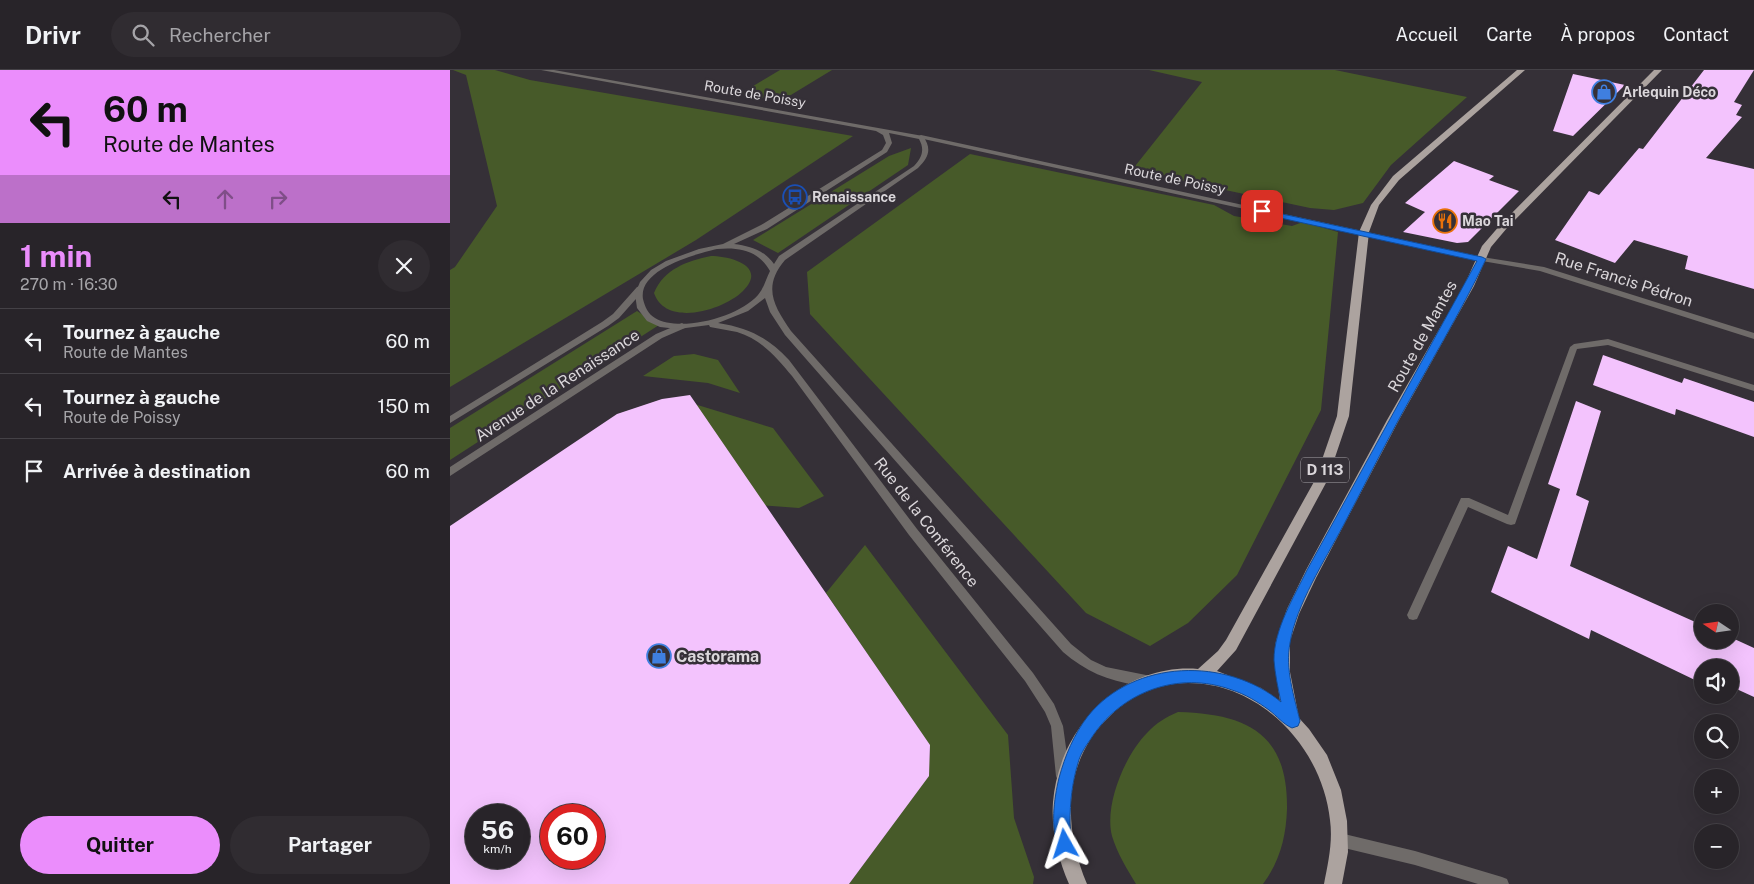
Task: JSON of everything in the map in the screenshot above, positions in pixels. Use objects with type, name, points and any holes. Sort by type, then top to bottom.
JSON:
[{"type":"main road","name":"D 113","points":[[1200,677],[1223,656],[1231,645],[1321,481],[1343,416],[1364,232],[1375,206],[1396,178],[1521,70]]},
{"type":"main road","name":"Route de Mantes","points":[[1292,721],[1281,658],[1283,642],[1292,614],[1311,574],[1371,462],[1469,286],[1487,246],[1504,226],[1658,70]]},
{"type":"main road","points":[[1078,884],[1069,861],[1062,826],[1064,787],[1074,754],[1093,722],[1103,711],[1126,693],[1152,682],[1181,676],[1221,680],[1244,687],[1274,705],[1292,721],[1318,755],[1330,781],[1338,810],[1340,840],[1337,870],[1333,884]]},
{"type":"street","name":"Route de Poissy","points":[[544,70],[921,136],[1482,259]]},
{"type":"street","points":[[722,246],[764,227],[886,151],[889,143],[886,134],[874,128]]},
{"type":"street","points":[[773,270],[782,258],[800,244],[916,167],[928,153],[921,136]]},
{"type":"street","points":[[640,289],[639,302],[644,313],[656,321],[682,326],[707,324],[739,313],[756,302],[768,289],[773,276],[773,270],[767,260],[756,252],[741,247],[722,246]]},
{"type":"street","name":"Avenue de la Renaissance","points":[[450,420],[605,324],[622,309],[656,270],[672,260],[702,249],[722,246]]},
{"type":"street","name":"Rue Francis Pédron","points":[[1482,259],[1541,269],[1754,336]]},
{"type":"street","name":"Rue de la Conférence","points":[[768,289],[771,306],[788,333],[1067,648],[1084,663],[1096,670],[1114,676],[1152,682]]},
{"type":"street","name":"Rue de la Conférence","points":[[707,324],[738,329],[753,334],[776,352],[795,374],[913,532],[1029,677],[1050,708],[1057,726],[1061,744],[1064,787]]},
{"type":"street","name":"Avenue de la Renaissance","points":[[450,472],[659,336],[682,326]]},
{"type":"street","points":[[1413,615],[1465,501],[1510,521],[1574,347],[1608,342],[1754,388]]},
{"type":"street","points":[[1340,840],[1415,858],[1502,884]]},
{"type":"green space","points":[[453,70],[495,70],[530,80],[853,136],[696,240],[450,387],[450,270],[455,267],[497,206],[466,75]]},
{"type":"green space","points":[[780,70],[832,70],[781,101],[740,94]]},
{"type":"green space","points":[[1149,70],[1335,70],[1467,97],[1391,165],[1363,203],[1334,210],[1310,208],[1132,170],[1202,82]]},
{"type":"green space","points":[[911,148],[908,165],[778,253],[753,240],[889,156]]},
{"type":"green space","points":[[970,154],[1214,205],[1234,216],[1292,226],[1303,222],[1338,232],[1321,410],[1237,575],[1188,623],[1150,646],[1086,613],[810,314],[807,272]]},
{"type":"green space","points":[[711,256],[736,260],[749,269],[751,275],[750,282],[743,291],[723,304],[696,312],[682,313],[670,310],[660,304],[654,293],[658,285],[670,272],[677,267]]},
{"type":"green space","points":[[637,311],[659,325],[450,460],[450,428]]},
{"type":"green space","points":[[694,354],[718,360],[740,393],[708,383],[643,376],[674,356]]},
{"type":"green space","points":[[691,403],[773,428],[824,496],[799,508],[758,505]]},
{"type":"green space","points":[[865,545],[1008,735],[1014,818],[1034,877],[1033,884],[849,884],[928,776],[930,746],[826,593]]},
{"type":"green space","points":[[1178,712],[1224,717],[1243,724],[1259,733],[1271,745],[1280,762],[1285,783],[1287,809],[1285,829],[1278,858],[1263,884],[1136,884],[1119,855],[1110,824],[1111,810],[1118,781],[1139,742],[1154,726]]},
{"type":"building","points":[[1704,70],[1754,70],[1734,102],[1742,105],[1736,115],[1742,117],[1706,158],[1754,169],[1754,289],[1685,269],[1688,256],[1634,240],[1615,263],[1555,240],[1589,191],[1599,195],[1639,148],[1643,149]]},
{"type":"building","points":[[1573,74],[1625,85],[1573,136],[1553,131]]},
{"type":"building","points":[[1454,161],[1494,176],[1489,180],[1519,191],[1468,242],[1457,243],[1403,232],[1425,212],[1405,203]]},
{"type":"building","points":[[1603,355],[1682,383],[1684,378],[1754,402],[1754,437],[1676,409],[1675,415],[1593,385]]},
{"type":"building","name":"Castorama","points":[[690,395],[930,745],[929,776],[849,884],[450,884],[450,526],[617,414],[662,399]]},
{"type":"building","points":[[1576,401],[1601,411],[1576,495],[1589,501],[1570,566],[1694,621],[1694,649],[1739,649],[1739,641],[1754,648],[1754,697],[1739,690],[1739,659],[1694,659],[1694,680],[1591,630],[1589,639],[1491,592],[1508,546],[1537,559],[1560,489],[1548,484]]},
{"type":"place","name":"Arlequin Déco","points":[[1604,92]]},
{"type":"place","name":"Renaissance","points":[[795,197]]},
{"type":"place","name":"Mao Tai","points":[[1445,221]]},
{"type":"place","name":"Castorama","points":[[659,656]]},
{"type":"route","points":[[1065,844],[1062,826],[1063,793],[1071,761],[1077,747],[1093,722],[1114,701],[1126,693],[1162,679],[1181,676],[1211,678],[1232,683],[1254,692],[1274,705],[1292,721],[1281,658],[1283,642],[1292,614],[1311,574],[1482,259],[1262,211]]}]
